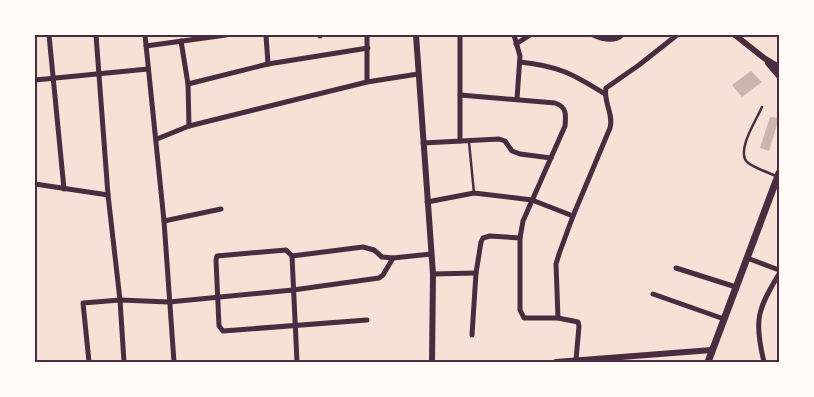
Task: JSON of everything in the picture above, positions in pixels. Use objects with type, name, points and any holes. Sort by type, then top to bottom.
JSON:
[{"type":"main road","points":[[708,362],[778,175]]},
{"type":"street","points":[[49,35],[64,189]]},
{"type":"street","points":[[96,35],[108,196],[120,300],[124,362]]},
{"type":"street","points":[[145,35],[157,139],[174,362]]},
{"type":"street","points":[[146,46],[185,38],[226,35]]},
{"type":"street","points":[[266,35],[268,64]]},
{"type":"street","points":[[367,35],[367,82]]},
{"type":"street","points":[[416,35],[433,274],[432,362]]},
{"type":"street","points":[[460,35],[460,141]]},
{"type":"street","points":[[514,35],[520,62],[517,99]]},
{"type":"street","points":[[516,44],[530,35]]},
{"type":"street","points":[[593,35],[614,40],[622,35]]},
{"type":"street","points":[[558,318],[556,264],[573,216],[612,122],[605,94],[606,88],[677,35]]},
{"type":"street","points":[[735,35],[764,58],[779,67]]},
{"type":"street","points":[[185,38],[189,126]]},
{"type":"street","points":[[188,84],[268,64],[368,48]]},
{"type":"street","points":[[764,58],[779,76]]},
{"type":"street","points":[[520,62],[568,72],[605,94]]},
{"type":"street","points":[[35,80],[148,69]]},
{"type":"street","points":[[157,139],[189,126],[367,82],[418,74]]},
{"type":"street","points":[[460,94],[555,103],[565,110],[565,126],[523,221],[520,238],[520,310],[522,317],[532,319],[558,318],[578,322],[580,326],[576,360]]},
{"type":"street","points":[[423,143],[499,139],[505,141],[512,151],[520,154],[551,158]]},
{"type":"street","points":[[35,184],[108,196]]},
{"type":"street","points":[[427,202],[474,193],[532,200],[573,216]]},
{"type":"street","points":[[164,220],[221,209]]},
{"type":"street","points":[[472,335],[476,273],[481,242],[483,238],[490,236],[520,238]]},
{"type":"street","points":[[292,256],[363,247],[374,250],[382,257],[393,258],[431,254]]},
{"type":"street","points":[[297,362],[296,326],[292,256],[286,250],[217,256],[218,326],[223,331],[296,326],[367,320]]},
{"type":"street","points":[[88,362],[83,303],[120,300],[168,302],[293,290],[379,278],[383,275],[393,258]]},
{"type":"street","points":[[747,258],[779,270]]},
{"type":"street","points":[[676,268],[736,287]]},
{"type":"street","points":[[433,274],[476,273]]},
{"type":"street","points":[[764,362],[758,335],[759,315],[767,293],[779,274]]},
{"type":"street","points":[[653,294],[724,319]]},
{"type":"street","points":[[556,362],[712,350]]},
{"type":"lane","points":[[762,107],[743,146],[744,157],[748,162],[778,175]]},
{"type":"lane","points":[[469,141],[474,193]]},
{"type":"building","points":[[751,71],[762,82],[742,97],[732,85]]},
{"type":"building","points":[[770,117],[779,118],[769,151],[760,148]]}]
